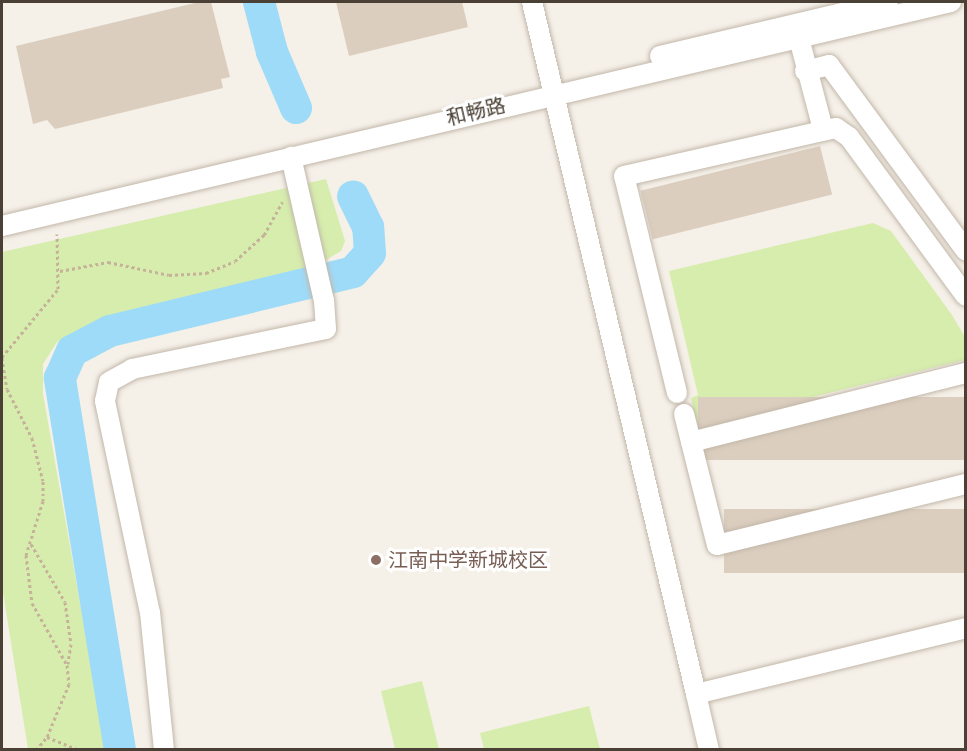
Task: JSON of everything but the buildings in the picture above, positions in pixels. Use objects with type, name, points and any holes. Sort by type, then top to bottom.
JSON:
[{"type":"street","points":[[532,2],[709,750]]},
{"type":"street","name":"和畅路","points":[[796,30],[888,2]]},
{"type":"street","name":"和畅路","points":[[2,215],[796,30],[951,2]]},
{"type":"street","points":[[796,30],[805,71],[823,129]]},
{"type":"street","points":[[805,71],[829,65],[966,251]]},
{"type":"street","name":"和畅路","points":[[2,226],[293,166],[553,88]]},
{"type":"street","points":[[677,393],[624,176],[823,129],[836,128],[849,137],[966,296]]},
{"type":"street","points":[[164,750],[150,613],[106,410],[109,382],[132,369],[326,329],[324,301],[293,166]]},
{"type":"street","points":[[691,442],[966,373]]},
{"type":"street","points":[[684,414],[717,545],[966,484]]},
{"type":"street","points":[[696,694],[966,628]]},
{"type":"path","points":[[60,271],[108,262],[169,275],[206,273],[225,265],[264,235],[293,166]]},
{"type":"path","points":[[57,234],[60,271],[58,289],[48,306],[2,358],[7,389],[32,438],[43,481],[43,501],[31,544],[26,574],[32,603],[67,665]]},
{"type":"path","points":[[31,544],[64,602],[71,644],[67,665],[69,684],[47,737],[36,750]]},
{"type":"path","points":[[47,737],[80,750]]},
{"type":"green space","points":[[326,179],[345,241],[341,251],[306,272],[95,322],[57,342],[43,364],[43,394],[106,749],[28,749],[2,586],[2,252]]},
{"type":"green space","points":[[873,223],[891,231],[952,315],[965,337],[965,360],[697,425],[691,398],[698,395],[669,271]]},
{"type":"green space","points":[[422,681],[439,749],[395,749],[381,691]]},
{"type":"green space","points":[[589,706],[600,749],[484,749],[480,733]]},
{"type":"waterway","points":[[259,2],[272,52],[296,108]]},
{"type":"waterway","points":[[120,750],[60,378],[72,351],[110,331],[353,272],[370,253],[368,227],[353,196]]},
{"type":"place","name":"江南中学新城校区","points":[[376,560]]}]
